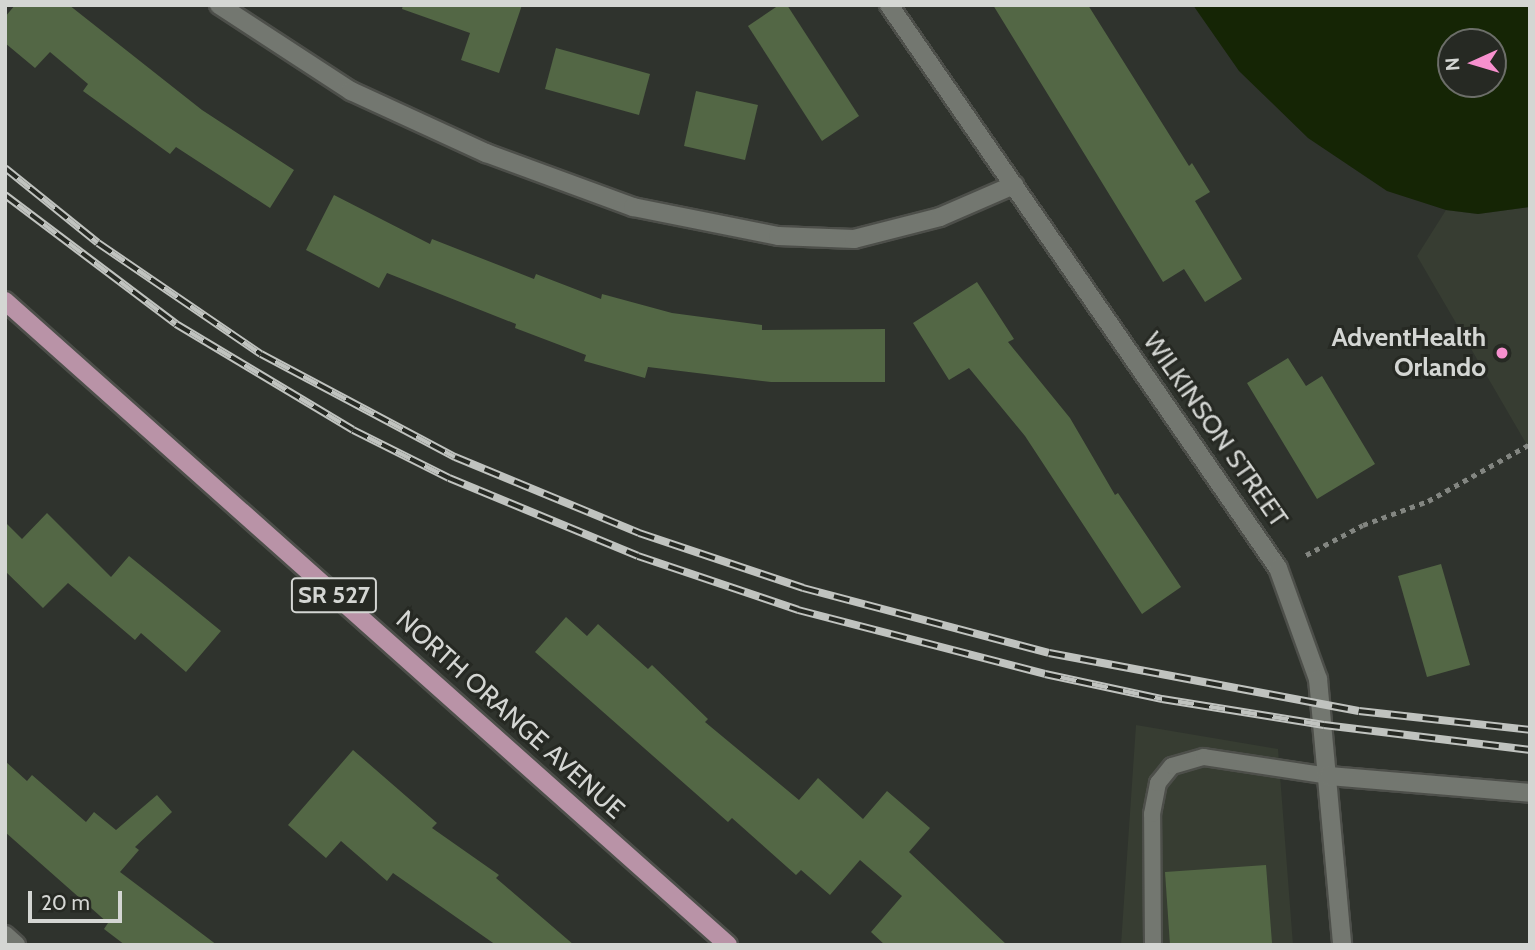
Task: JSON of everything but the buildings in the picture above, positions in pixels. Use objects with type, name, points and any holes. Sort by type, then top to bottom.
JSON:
[{"type":"main road","name":"NORTH ORANGE AVENUE","points":[[5,301],[729,945]]},
{"type":"street","points":[[219,5],[351,90],[486,153],[633,207],[778,236],[854,239],[940,217],[1014,185]]},
{"type":"street","name":"WILKINSON STREET","points":[[889,5],[1278,568],[1318,679],[1329,776],[1342,945]]},
{"type":"street","points":[[1329,776],[1530,793]]},
{"type":"street","points":[[5,935],[16,945]]},
{"type":"lane","points":[[1153,945],[1152,814],[1158,783],[1172,766],[1205,757],[1260,769],[1329,776]]},
{"type":"path","points":[[1306,555],[1363,525],[1428,501],[1530,444]]},
{"type":"shaded area","points":[[1193,5],[1530,5],[1530,207],[1478,214],[1446,210],[1387,191],[1308,138],[1239,71]]},
{"type":"shaded area","name":"AdventHealth Orlando","points":[[1530,207],[1530,450],[1417,256],[1446,210],[1478,214]]},
{"type":"shaded area","points":[[1136,725],[1278,749],[1293,945],[1121,945]]},
{"type":"railway","points":[[5,168],[98,243],[261,354],[455,457],[639,533],[803,588],[1049,653],[1359,711],[1530,730]]},
{"type":"railway","points":[[5,195],[176,324],[353,430],[449,478],[638,556],[798,610],[1045,674],[1162,699],[1324,725],[1530,750]]},
{"type":"place","name":"AdventHealth Orlando","points":[[1502,353]]}]
